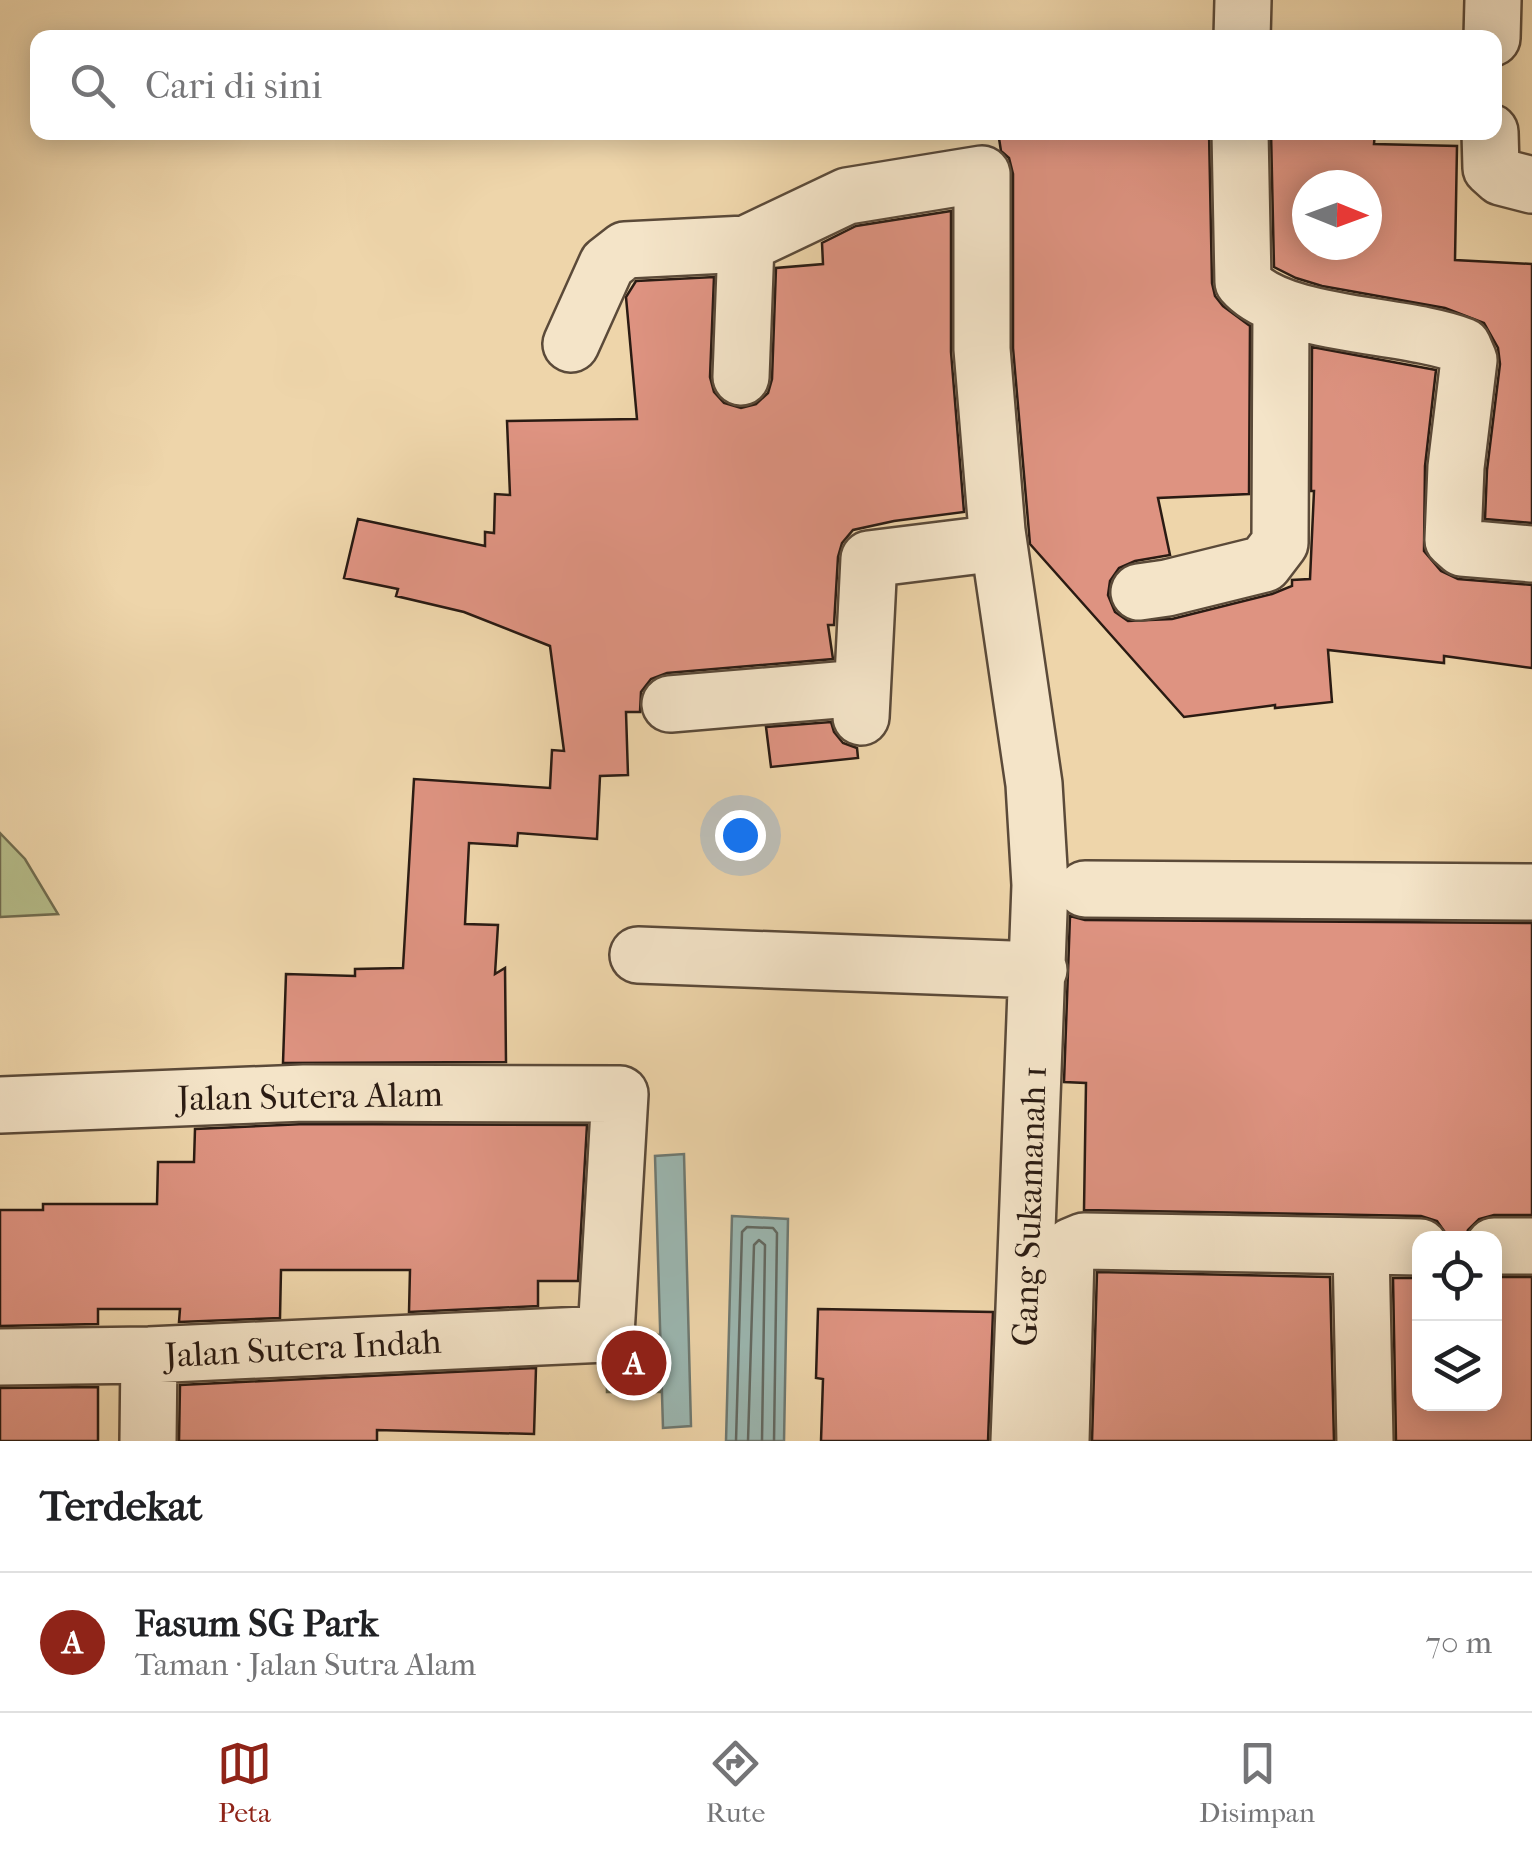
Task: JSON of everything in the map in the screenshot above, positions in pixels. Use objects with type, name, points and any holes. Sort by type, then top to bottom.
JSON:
[{"type":"street","points":[[1242,30],[1243,0]]},
{"type":"street","points":[[1492,30],[1493,0]]},
{"type":"street","points":[[1240,140],[1243,282],[1250,291],[1282,308],[1463,346],[1469,360],[1456,467],[1453,540],[1462,548],[1532,554]]},
{"type":"street","points":[[1490,140],[1491,168],[1501,177],[1532,186]]},
{"type":"street","name":"Gang Sukamanah 1","points":[[746,244],[847,196],[982,174],[982,349],[998,543],[1034,784],[1040,885],[1019,1441]]},
{"type":"street","points":[[571,344],[607,264],[625,250],[746,244],[741,377]]},
{"type":"street","points":[[1139,592],[1264,564],[1280,543],[1282,308]]},
{"type":"street","points":[[670,704],[861,703],[869,559],[998,543]]},
{"type":"street","points":[[1085,889],[1532,892]]},
{"type":"street","points":[[638,955],[1038,970]]},
{"type":"street","name":"Jalan Sutera Alam","points":[[0,1105],[304,1094],[620,1094],[606,1334]]},
{"type":"street","points":[[1060,1441],[1066,1255],[1072,1246],[1084,1241],[1412,1247]]},
{"type":"street","points":[[1502,1246],[1532,1246]]},
{"type":"street","points":[[1361,1248],[1365,1441]]},
{"type":"street","name":"Jalan Sutera Indah","points":[[0,1357],[149,1355],[606,1334]]},
{"type":"street","points":[[148,1441],[149,1355]]},
{"type":"green space","points":[[0,833],[25,859],[58,914],[0,917]]},
{"type":"green space","points":[[606,1334],[661,1335],[661,1392],[607,1392]]},
{"type":"water","points":[[684,1154],[691,1426],[663,1428],[655,1156]]},
{"type":"water","points":[[732,1216],[788,1219],[784,1441],[726,1441]]},
{"type":"building","points":[[999,140],[1209,140],[1212,283],[1223,306],[1250,326],[1249,494],[1158,498],[1170,555],[1119,568],[1110,581],[1108,595],[1115,612],[1128,621],[1172,619],[1272,594],[1292,586],[1292,580],[1310,579],[1314,491],[1312,347],[1436,370],[1425,466],[1424,551],[1441,571],[1458,579],[1532,585],[1532,668],[1444,656],[1444,663],[1328,650],[1332,702],[1184,717],[1030,544],[1013,348],[1013,174],[1009,158],[1001,151]]},
{"type":"building","points":[[1271,140],[1374,140],[1374,144],[1457,146],[1455,260],[1532,264],[1532,523],[1485,519],[1500,364],[1498,348],[1484,323],[1445,308],[1322,286],[1274,267]]},
{"type":"building","points":[[951,211],[951,352],[964,512],[853,530],[842,543],[838,557],[834,625],[828,625],[833,659],[667,673],[651,679],[641,692],[640,712],[626,712],[628,775],[600,776],[597,839],[518,833],[517,846],[469,843],[465,924],[498,925],[495,974],[505,968],[506,1062],[283,1063],[286,974],[355,976],[355,969],[403,968],[414,779],[550,788],[552,750],[564,751],[550,646],[464,612],[396,596],[398,589],[344,578],[358,519],[485,546],[485,532],[494,533],[495,494],[510,495],[507,421],[637,419],[626,297],[636,281],[714,277],[710,377],[714,392],[724,403],[741,408],[756,404],[768,393],[772,379],[776,268],[823,264],[822,243],[856,226]]},
{"type":"building","points":[[831,722],[843,743],[857,748],[858,758],[771,767],[766,727]]},
{"type":"building","points":[[1070,916],[1085,920],[1532,923],[1532,1215],[1494,1215],[1479,1219],[1468,1231],[1444,1231],[1437,1221],[1421,1216],[1084,1210],[1086,1083],[1064,1082]]},
{"type":"building","points":[[305,1124],[587,1125],[578,1281],[538,1281],[538,1306],[409,1312],[410,1270],[281,1270],[280,1318],[179,1322],[180,1309],[98,1309],[98,1324],[0,1326],[0,1210],[43,1210],[43,1204],[157,1204],[158,1162],[194,1162],[195,1129]]},
{"type":"building","points":[[1097,1272],[1330,1277],[1334,1441],[1092,1441]]},
{"type":"building","points":[[1502,1277],[1532,1277],[1532,1441],[1396,1441],[1393,1278],[1412,1278],[1412,1411],[1502,1411]]},
{"type":"building","points":[[818,1309],[993,1312],[988,1441],[821,1441],[823,1379],[816,1378]]},
{"type":"building","points":[[536,1368],[534,1434],[377,1430],[377,1441],[179,1441],[180,1385]]},
{"type":"building","points":[[98,1387],[98,1441],[0,1441],[0,1388]]},
{"type":"place","name":"Fasum SG Park","points":[[634,1363]]}]
